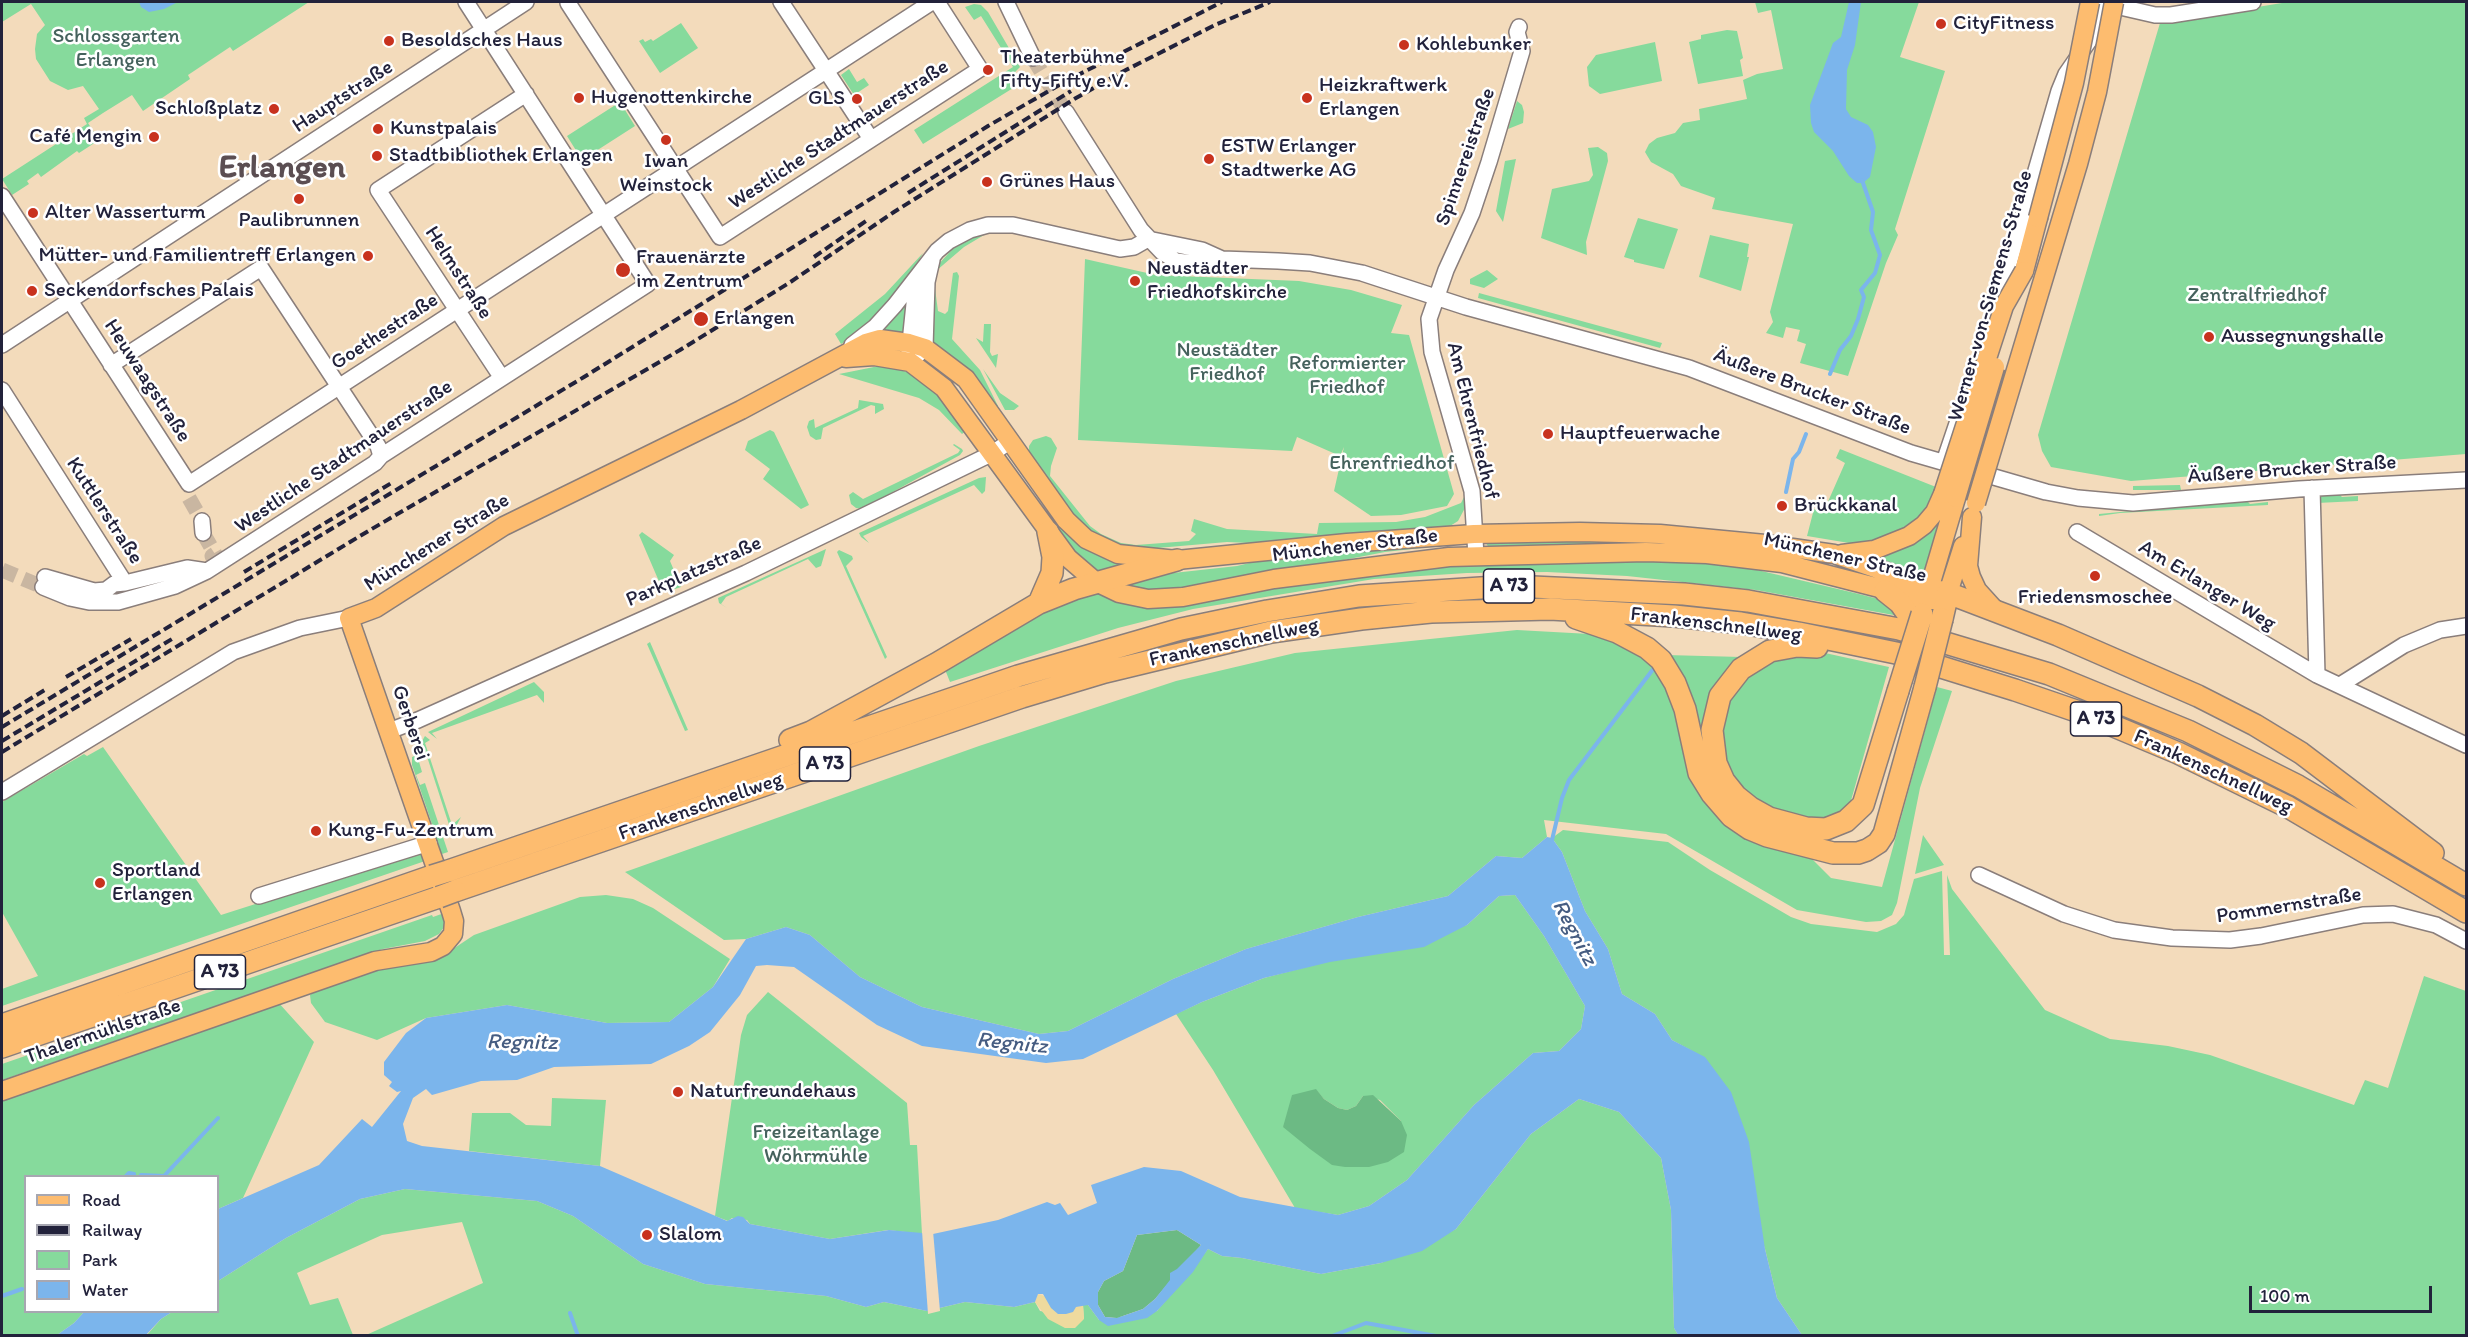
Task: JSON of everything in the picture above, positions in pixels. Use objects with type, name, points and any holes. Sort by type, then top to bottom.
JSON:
[{"type":"highway","points":[[1039,603],[1052,573],[1053,557],[1048,532]]},
{"type":"highway","points":[[713,781],[760,752],[811,732],[936,664],[1039,603],[1096,582],[1177,560]]},
{"type":"highway","name":"Frankenschnellweg","points":[[2,1025],[1018,675],[1181,629],[1267,611],[1359,596],[1512,586],[1684,594],[1748,601],[1899,629],[2060,678],[2187,731],[2298,786],[2466,885]]},
{"type":"highway","points":[[1885,591],[1900,603],[1996,611],[2198,696],[2255,725],[2301,753],[2466,879]]},
{"type":"highway","points":[[1903,652],[1797,646],[1770,651],[1741,669],[1730,680],[1720,696],[1712,730],[1716,763],[1724,781],[1736,796],[1769,818],[1806,828],[1826,829],[1839,825],[1853,816],[1863,805],[1898,691],[1903,652],[1929,604]]},
{"type":"highway","points":[[1550,609],[1617,632],[1647,648],[1660,660],[1675,683],[1685,709],[1699,773],[1712,794],[1731,816],[1750,829],[1767,836],[1833,852],[1858,853],[1878,843],[1884,834],[1925,687],[1929,604]]},
{"type":"highway","name":"Frankenschnellweg","points":[[2,1047],[1022,697],[1105,672],[1271,632],[1431,612],[1550,609],[1674,616],[1741,623],[1903,652],[2085,714],[2178,753],[2288,807],[2466,912]]},
{"type":"main road","name":"Werner-von-Siemens-Straße","points":[[1929,604],[1974,510],[2097,92],[2114,2]]},
{"type":"main road","name":"Werner-von-Siemens-Straße","points":[[1950,496],[2004,306],[2024,270],[2096,4]]},
{"type":"main road","name":"Münchener Straße","points":[[349,618],[376,608],[504,526],[741,410],[866,343],[880,339],[917,345],[966,379],[1066,520],[1086,539],[1118,554],[1177,560],[1347,543],[1474,534],[1580,532],[1668,535],[1834,554],[1929,604]]},
{"type":"main road","name":"Münchener Straße","points":[[832,361],[856,356],[874,356],[910,362],[944,388],[1068,558],[1096,582],[1119,593],[1148,599],[1183,597],[1294,576],[1449,557],[1580,552],[1707,554],[1782,563],[1885,591]]},
{"type":"main road","points":[[1834,554],[1855,554],[1874,550],[1909,536],[1924,525],[1950,496]]},
{"type":"main road","points":[[1929,604],[1950,496]]},
{"type":"main road","points":[[1974,510],[1968,566],[1977,590],[1996,611]]},
{"type":"main road","name":"Gerberei","points":[[349,618],[429,843],[454,921],[453,934]]},
{"type":"main road","name":"Thalermühlstraße","points":[[2,1091],[375,961],[431,951],[443,946],[453,934]]},
{"type":"street","points":[[466,2],[604,215]]},
{"type":"street","name":"Hauptstraße","points":[[2,345],[526,2]]},
{"type":"street","points":[[782,2],[871,139]]},
{"type":"street","points":[[568,3],[676,169],[932,2]]},
{"type":"street","name":"Westliche Stadtmauerstraße","points":[[676,169],[720,237],[980,69],[937,2]]},
{"type":"street","points":[[1006,2],[1033,58]]},
{"type":"street","points":[[1944,462],[1985,347],[2060,91],[2066,74],[2093,35],[2096,4],[2108,4],[2155,15],[2171,15],[2253,2]]},
{"type":"street","name":"Spinnereistraße","points":[[1436,298],[1472,213],[1492,153],[1522,51],[1517,32],[1519,27]]},
{"type":"street","name":"Helmstraße","points":[[502,378],[378,190],[526,94]]},
{"type":"street","name":"Äußere Brucker Straße","points":[[1066,112],[1127,212],[1148,239],[1176,261],[1202,264],[1222,259],[1310,263],[1389,281],[1436,298],[1700,372],[1811,416],[1944,462],[2046,492],[2078,498],[2133,503],[2312,488],[2466,480]]},
{"type":"street","name":"Goethestraße","points":[[189,491],[336,381],[457,310],[676,169]]},
{"type":"street","name":"Heuwaagstraße","points":[[2,196],[189,491]]},
{"type":"street","name":"Westliche Stadtmauerstraße","points":[[125,583],[114,584],[106,590],[94,591],[44,582],[70,598],[89,602],[118,602],[175,586],[207,571],[375,464],[381,456],[648,284],[604,215]]},
{"type":"street","points":[[832,361],[875,327],[943,246],[979,226],[1013,225],[1114,249],[1129,248],[1148,239]]},
{"type":"street","points":[[910,362],[917,345],[932,258]]},
{"type":"street","points":[[111,365],[261,267],[378,446],[381,456]]},
{"type":"street","name":"Am Ehrenfriedhof","points":[[1436,298],[1429,319],[1429,333],[1432,352],[1472,491],[1476,556]]},
{"type":"street","name":"Kuttlerstraße","points":[[2,390],[125,583],[186,568],[207,571]]},
{"type":"street","name":"Parkplatzstraße","points":[[389,731],[746,573],[993,453],[1010,441]]},
{"type":"street","points":[[2312,488],[2317,675]]},
{"type":"street","name":"Am Erlanger Weg","points":[[2077,532],[2317,675],[2466,745]]},
{"type":"street","name":"Münchener Straße","points":[[2,792],[233,652],[300,628],[349,618]]},
{"type":"street","points":[[2340,685],[2404,645],[2440,630],[2466,626]]},
{"type":"street","points":[[259,896],[429,843]]},
{"type":"street","name":"Pommernstraße","points":[[1979,875],[2071,917],[2126,932],[2172,938],[2230,940],[2363,915],[2393,914],[2428,922],[2466,941]]},
{"type":"green space","name":"Schlossgarten Erlangen","points":[[2,2],[309,2],[233,51],[230,47],[188,75],[190,79],[143,111],[132,95],[103,113],[88,123],[99,140],[79,153],[77,151],[41,177],[38,173],[27,181],[29,184],[12,195],[2,179],[87,124],[84,118],[99,109],[83,86],[68,90],[50,81],[36,59],[35,49],[37,34],[45,25],[31,4],[2,22]]},
{"type":"green space","points":[[1755,2],[1919,2],[1900,57],[1945,71],[1895,229],[1898,235],[1886,263],[1848,376],[1800,363],[1806,344],[1797,341],[1800,330],[1786,327],[1783,338],[1766,333],[1773,322],[1770,312],[1793,224],[1712,209],[1715,198],[1681,186],[1673,174],[1651,162],[1645,152],[1649,144],[1657,138],[1675,133],[1683,123],[1700,120],[1699,109],[1747,99],[1743,80],[1757,74],[1783,69],[1771,10],[1758,13]]},
{"type":"green space","name":"Zentralfriedhof","points":[[2288,2],[2466,2],[2466,454],[2131,481],[2051,467],[2042,451],[2038,435],[2160,23]]},
{"type":"green space","points":[[974,4],[981,5],[988,12],[1020,67],[1015,72],[1018,85],[923,144],[914,130],[1013,67],[981,16],[974,20],[965,7]]},
{"type":"green space","points":[[681,23],[698,48],[660,73],[639,41],[643,39],[645,42],[651,39],[653,41]]},
{"type":"green space","points":[[1727,30],[1737,31],[1743,58],[1740,60],[1743,76],[1698,84],[1689,42],[1701,39],[1701,35]]},
{"type":"green space","points":[[1655,42],[1662,81],[1600,94],[1589,86],[1587,67],[1596,55]]},
{"type":"green space","points":[[849,69],[857,82],[864,78],[869,85],[854,95],[841,75]]},
{"type":"green space","points":[[1517,101],[1522,105],[1524,112],[1523,123],[1508,129]]},
{"type":"green space","points":[[620,102],[635,126],[582,160],[567,136]]},
{"type":"green space","points":[[1598,147],[1607,153],[1608,161],[1586,242],[1587,255],[1541,238],[1552,189],[1589,181],[1593,175],[1588,148]]},
{"type":"green space","points":[[1516,159],[1503,222],[1496,211],[1505,161]]},
{"type":"green space","points":[[1638,218],[1678,229],[1664,269],[1634,262],[1624,257]]},
{"type":"green space","points":[[989,232],[964,247],[936,271],[934,281],[938,311],[945,314],[948,311],[953,273],[957,272],[959,276],[952,339],[980,370],[998,406],[995,408],[970,376],[935,345],[930,326],[930,285],[936,267],[959,242],[974,235]]},
{"type":"green space","points":[[1710,235],[1749,244],[1747,257],[1749,257],[1741,291],[1699,277]]},
{"type":"green space","points":[[923,253],[912,273],[882,312],[852,338],[841,344],[835,334],[885,294]]},
{"type":"green space","name":"Neustädter Friedhof","points":[[1085,259],[1156,275],[1299,281],[1351,290],[1402,305],[1391,333],[1409,335],[1454,494],[1447,506],[1401,515],[1371,516],[1334,491],[1344,447],[1340,456],[1297,437],[1292,451],[1078,440]]},
{"type":"green space","points":[[1487,270],[1498,279],[1484,288],[1470,284],[1470,279]]},
{"type":"green space","points":[[1479,293],[1662,343],[1660,348],[1478,298]]},
{"type":"green space","points":[[908,297],[904,337],[874,336]]},
{"type":"green space","points":[[984,324],[991,324],[990,352],[992,356],[998,354],[996,368],[976,338],[983,342]]},
{"type":"green space","points":[[884,365],[913,374],[936,389],[967,430],[962,434],[939,410],[919,398],[839,374]]},
{"type":"green space","points":[[983,369],[1000,393],[1019,406],[1014,410],[1005,410]]},
{"type":"green space","points":[[859,400],[883,404],[884,409],[875,414],[875,406],[871,405],[823,428],[821,439],[816,440],[810,436],[807,427],[809,421],[814,419],[815,428],[858,408]]},
{"type":"green space","points":[[770,430],[774,432],[809,505],[801,509],[763,479],[770,469],[745,450],[748,441]]},
{"type":"green space","points":[[1046,436],[1051,438],[1057,448],[1050,476],[1090,526],[1121,543],[1136,545],[1189,541],[1196,534],[1191,531],[1194,519],[1227,529],[1317,534],[1319,523],[1396,522],[1425,517],[1461,503],[1466,493],[1466,506],[1458,521],[1447,528],[1271,544],[1227,542],[1134,550],[1098,538],[1072,515],[1029,454],[1029,446],[1033,440]]},
{"type":"green space","points":[[954,444],[962,449],[960,455],[862,509],[851,504],[849,495],[853,492],[863,499],[958,453],[960,450]]},
{"type":"green space","points":[[1840,449],[1936,487],[1931,504],[1917,522],[1878,543],[1855,544],[1807,536],[1814,509],[1823,513],[1845,463],[1836,458]]},
{"type":"green space","points":[[1015,471],[1053,521],[1065,532],[1083,545],[1127,564],[1096,574],[1080,561]]},
{"type":"green space","points":[[986,477],[985,491],[982,494],[974,485],[863,536],[869,543],[859,533],[979,478]]},
{"type":"green space","points":[[2180,485],[2181,490],[2133,490],[2133,486]]},
{"type":"green space","points":[[2326,494],[2339,494],[2342,497],[2358,496],[2358,501],[2317,503],[2320,497]]},
{"type":"green space","points":[[2246,500],[2250,504],[2268,502],[2268,505],[2099,516],[2099,514]]},
{"type":"green space","points":[[1943,511],[1926,576],[1871,558]]},
{"type":"green space","points":[[642,532],[674,555],[670,561],[681,587],[669,591],[661,586],[639,535]]},
{"type":"green space","points":[[1555,539],[1655,542],[1656,544],[1489,548],[1486,543]]},
{"type":"green space","points":[[1458,544],[1385,552],[1193,589],[1135,591],[1119,582],[1146,576],[1237,566],[1274,557],[1345,550]]},
{"type":"green space","points":[[826,549],[821,566],[816,568],[808,559],[726,597],[721,604],[727,608],[719,603],[718,598]]},
{"type":"green space","points":[[839,550],[852,556],[853,559],[846,566],[887,657],[885,659],[837,552]]},
{"type":"green space","points":[[1684,559],[1736,565],[1882,600],[1899,616],[1756,590],[1627,576],[1547,572],[1467,573],[1374,579],[1193,609],[1118,628],[950,682],[944,667],[1034,614],[1094,588],[1106,595],[1243,592],[1449,566]]},
{"type":"green space","points":[[1517,630],[1590,634],[1619,642],[1650,661],[1667,685],[1675,708],[1685,760],[1695,785],[1810,857],[1831,878],[1882,887],[1937,687],[1952,691],[1920,788],[1897,903],[1892,915],[1881,921],[1866,922],[1797,910],[1666,834],[1544,820],[1547,837],[1522,858],[1496,856],[1448,896],[1358,917],[1246,949],[1173,979],[1068,1031],[1039,1034],[922,1007],[860,977],[810,935],[786,927],[746,939],[724,940],[625,872],[979,746],[1176,681],[1295,653]]},
{"type":"green space","points":[[650,642],[688,730],[685,731],[647,644]]},
{"type":"green space","points":[[1825,653],[1889,667],[1850,804],[1838,816],[1825,821],[1772,810],[1744,793],[1727,769],[1717,740],[1735,682],[1778,654]]},
{"type":"green space","points":[[1666,655],[1742,657],[1716,687],[1707,704],[1703,726],[1704,742],[1775,829],[1715,787]]},
{"type":"green space","points":[[534,682],[544,692],[544,703],[537,695],[432,733],[437,739],[428,732]]},
{"type":"green space","points":[[425,736],[430,740],[425,743],[452,825],[461,817],[452,834],[422,741]]},
{"type":"green space","name":"Sportland Erlangen","points":[[103,747],[221,915],[421,851],[428,860],[2,1006],[2,989],[38,976],[2,912],[2,802],[84,754],[87,756]]},
{"type":"green space","points":[[417,755],[422,772],[416,775],[420,785],[425,783],[448,852],[439,855],[432,824],[412,765],[412,757]]},
{"type":"green space","points":[[1563,830],[1668,842],[1710,870],[1791,917],[1811,924],[1877,932],[1896,924],[1904,915],[1914,879],[1942,871],[1944,955],[1950,955],[1947,875],[1952,889],[2045,1010],[2110,1039],[2168,1046],[2210,1055],[2354,1105],[2365,1080],[2388,1088],[2424,976],[2466,991],[2466,1335],[1802,1335],[1777,1298],[1765,1249],[1705,1058],[1672,1040],[1655,1014],[1622,994],[1608,949],[1585,911],[1562,852],[1552,838]]},
{"type":"green space","points":[[1923,835],[1944,865],[1915,874]]},
{"type":"green space","points":[[606,895],[633,899],[653,908],[730,959],[713,987],[669,1022],[607,1023],[507,1005],[426,1018],[377,1040],[325,1022],[311,1003],[310,995],[316,988],[377,967],[444,955],[474,935],[580,897]]},
{"type":"green space","points":[[1515,895],[1544,936],[1585,1006],[1581,1029],[1559,1051],[1533,1053],[1474,1105],[1407,1180],[1369,1206],[1338,1215],[1295,1208],[1213,1070],[1176,1014],[1264,978],[1467,925],[1499,896]],"holes":[[[1316,1090],[1324,1099],[1338,1108],[1347,1110],[1356,1106],[1363,1096],[1380,1100],[1401,1121],[1283,1127]]]},
{"type":"green space","points":[[447,912],[444,927],[439,934],[425,941],[383,949],[352,959],[2,1080],[2,1064],[432,915],[433,917]]},
{"type":"green space","name":"Freizeitanlage Wöhrmühle","points":[[768,992],[907,1103],[910,1145],[917,1145],[922,1234],[888,1230],[830,1239],[750,1224],[747,1220],[732,1218],[728,1221],[715,1216],[741,1035],[747,1015]]},
{"type":"green space","points":[[277,1001],[314,1042],[243,1198],[219,1209],[219,1175],[24,1175],[24,1313],[83,1313],[57,1335],[2,1335],[2,1097]]},
{"type":"green space","points":[[1316,1089],[1324,1099],[1338,1108],[1347,1110],[1356,1106],[1363,1096],[1373,1095],[1401,1121],[1407,1135],[1404,1152],[1388,1162],[1369,1167],[1332,1165],[1283,1127],[1292,1095]]},
{"type":"green space","points":[[552,1098],[606,1100],[600,1166],[469,1151],[472,1113],[510,1113],[526,1125],[551,1126]]},
{"type":"green space","points":[[1579,1099],[1619,1112],[1661,1158],[1671,1210],[1674,1328],[1678,1335],[366,1335],[483,1283],[462,1222],[382,1235],[297,1273],[310,1305],[338,1298],[353,1335],[146,1336],[161,1319],[170,1313],[219,1313],[219,1280],[286,1238],[360,1199],[405,1189],[537,1201],[573,1216],[643,1264],[705,1284],[826,1296],[866,1307],[884,1302],[927,1311],[965,1302],[1014,1307],[1035,1302],[1040,1311],[1084,1319],[1083,1305],[1088,1305],[1099,1320],[1157,1311],[1208,1249],[1222,1256],[1321,1274],[1381,1263],[1456,1229],[1531,1134]]},
{"type":"green space","points":[[1177,1230],[1201,1245],[1155,1299],[1143,1309],[1117,1318],[1105,1317],[1098,1305],[1098,1292],[1104,1281],[1123,1271],[1137,1235]]},
{"type":"sand","points":[[1038,1294],[1076,1307],[1083,1305],[1084,1319],[1075,1328],[1065,1328],[1048,1319],[1035,1302]]},
{"type":"water","points":[[139,2],[178,2],[164,9],[149,12],[141,7]]},
{"type":"water","points":[[1849,2],[1861,2],[1855,45],[1847,70],[1846,109],[1851,117],[1868,125],[1873,132],[1876,147],[1870,177],[1863,183],[1857,183],[1849,176],[1833,151],[1814,132],[1811,123],[1810,105],[1833,43],[1841,37]]},
{"type":"water","name":"Regnitz","points":[[1547,837],[1552,838],[1562,852],[1585,911],[1608,949],[1622,994],[1655,1014],[1672,1040],[1705,1057],[1731,1092],[1749,1142],[1765,1249],[1777,1298],[1802,1335],[1678,1335],[1674,1328],[1671,1210],[1661,1158],[1619,1112],[1579,1099],[1531,1134],[1456,1229],[1422,1251],[1381,1263],[1321,1274],[1222,1256],[1208,1249],[1193,1272],[1157,1311],[1147,1318],[1108,1326],[1099,1320],[1088,1305],[1076,1307],[1073,1312],[1058,1314],[1051,1308],[1043,1294],[1038,1294],[1035,1302],[1014,1307],[965,1302],[927,1311],[884,1302],[866,1307],[826,1296],[705,1284],[643,1264],[573,1216],[537,1201],[405,1189],[360,1199],[286,1238],[219,1280],[219,1209],[319,1165],[362,1119],[372,1127],[401,1091],[397,1092],[389,1086],[392,1082],[384,1075],[384,1062],[406,1033],[426,1018],[507,1005],[607,1023],[669,1022],[713,987],[746,939],[786,927],[810,935],[860,977],[922,1007],[1039,1034],[1068,1031],[1173,979],[1246,949],[1358,917],[1448,896],[1496,856],[1522,858]],"holes":[[[1515,895],[1544,936],[1585,1006],[1581,1029],[1559,1051],[1533,1053],[1474,1105],[1407,1180],[1369,1206],[1338,1215],[1240,1197],[1181,1171],[1144,1167],[1091,1185],[1097,1203],[1068,1215],[1060,1203],[1055,1205],[1047,1202],[998,1220],[933,1234],[889,1230],[830,1239],[750,1224],[743,1217],[738,1216],[727,1221],[600,1166],[422,1146],[407,1141],[403,1124],[413,1098],[426,1089],[432,1095],[481,1081],[517,1080],[554,1067],[651,1064],[689,1046],[710,1032],[740,995],[756,966],[794,967],[877,1025],[922,1046],[1046,1063],[1083,1059],[1202,1002],[1264,978],[1330,962],[1424,947],[1467,925],[1499,896]],[[1177,1230],[1201,1245],[1170,1273],[1170,1280],[1155,1299],[1143,1309],[1117,1318],[1105,1317],[1098,1305],[1098,1292],[1104,1281],[1123,1271],[1137,1235]]]},
{"type":"water","points":[[83,1313],[170,1313],[161,1319],[146,1335],[57,1335]]},
{"type":"pier","points":[[922,1231],[933,1231],[940,1311],[928,1314]]},
{"type":"waterway","points":[[1830,374],[1840,350],[1851,336],[1864,297],[1861,290],[1875,273],[1880,255],[1871,230],[1873,212],[1862,180]]},
{"type":"waterway","points":[[1786,492],[1793,459],[1799,452],[1806,434]]},
{"type":"waterway","points":[[1552,840],[1562,798],[1569,780],[1654,668]]},
{"type":"waterway","points":[[165,1175],[218,1118]]},
{"type":"waterway","points":[[127,1175],[134,1174]]},
{"type":"waterway","points":[[2,1296],[22,1289]]},
{"type":"waterway","points":[[570,1313],[578,1336]]},
{"type":"waterway","points":[[1332,1336],[1366,1323],[1436,1336]]},
{"type":"tunnel","points":[[1033,58],[1066,112]]},
{"type":"tunnel","points":[[189,498],[202,521]]},
{"type":"tunnel","points":[[203,533],[215,554],[212,556],[217,565]]},
{"type":"tunnel","points":[[2,570],[43,587]]},
{"type":"railway","points":[[2,727],[584,377],[988,126],[1066,81],[1222,2]]},
{"type":"railway","points":[[2,752],[370,530],[680,350],[789,283],[894,212],[1076,98],[1215,25],[1270,2]]},
{"type":"railway","points":[[908,193],[1071,91]]},
{"type":"railway","points":[[814,257],[866,221]]},
{"type":"railway","points":[[244,572],[393,482]]},
{"type":"railway","points":[[66,677],[131,639]]},
{"type":"railway","points":[[2,741],[172,639]]},
{"type":"railway","points":[[2,716],[48,688]]},
{"type":"place","name":"CityFitness","points":[[1941,24]]},
{"type":"place","name":"Besoldsches Haus","points":[[389,41]]},
{"type":"place","name":"Kohlebunker","points":[[1404,45]]},
{"type":"place","name":"Theaterbühne Fifty-Fifty e.V.","points":[[988,70]]},
{"type":"place","name":"Hugenottenkirche","points":[[579,98]]},
{"type":"place","name":"Heizkraftwerk Erlangen","points":[[1307,98]]},
{"type":"place","name":"GLS","points":[[857,99]]},
{"type":"place","name":"Schloßplatz","points":[[274,109]]},
{"type":"place","name":"Kunstpalais","points":[[378,129]]},
{"type":"place","name":"Café Mengin","points":[[154,137]]},
{"type":"place","name":"Iwan Weinstock","points":[[666,140]]},
{"type":"place","name":"Stadtbibliothek Erlangen","points":[[377,156]]},
{"type":"place","name":"ESTW Erlanger Stadtwerke AG","points":[[1209,159]]},
{"type":"place","name":"Grünes Haus","points":[[987,182]]},
{"type":"place","name":"Paulibrunnen","points":[[299,199]]},
{"type":"place","name":"Alter Wasserturm","points":[[33,213]]},
{"type":"place","name":"Mütter- und Familientreff Erlangen","points":[[368,256]]},
{"type":"place","name":"Frauenärzte im Zentrum","points":[[623,270]]},
{"type":"place","name":"Neustädter Friedhofskirche","points":[[1135,281]]},
{"type":"place","name":"Seckendorfsches Palais","points":[[32,291]]},
{"type":"place","name":"Erlangen","points":[[701,319]]},
{"type":"place","name":"Aussegnungshalle","points":[[2209,337]]},
{"type":"place","name":"Hauptfeuerwache","points":[[1548,434]]},
{"type":"place","name":"Brückkanal","points":[[1782,506]]},
{"type":"place","name":"Friedensmoschee","points":[[2095,576]]},
{"type":"place","name":"Kung-Fu-Zentrum","points":[[316,831]]},
{"type":"place","name":"Sportland Erlangen","points":[[100,883]]},
{"type":"place","name":"Naturfreundehaus","points":[[678,1092]]},
{"type":"place","name":"Slalom","points":[[647,1235]]},
{"type":"district","name":"Erlangen","points":[[282,169]]},
{"type":"park label","name":"Reformierter Friedhof","points":[[1347,376]]},
{"type":"park label","name":"Ehrenfriedhof","points":[[1392,464]]}]
